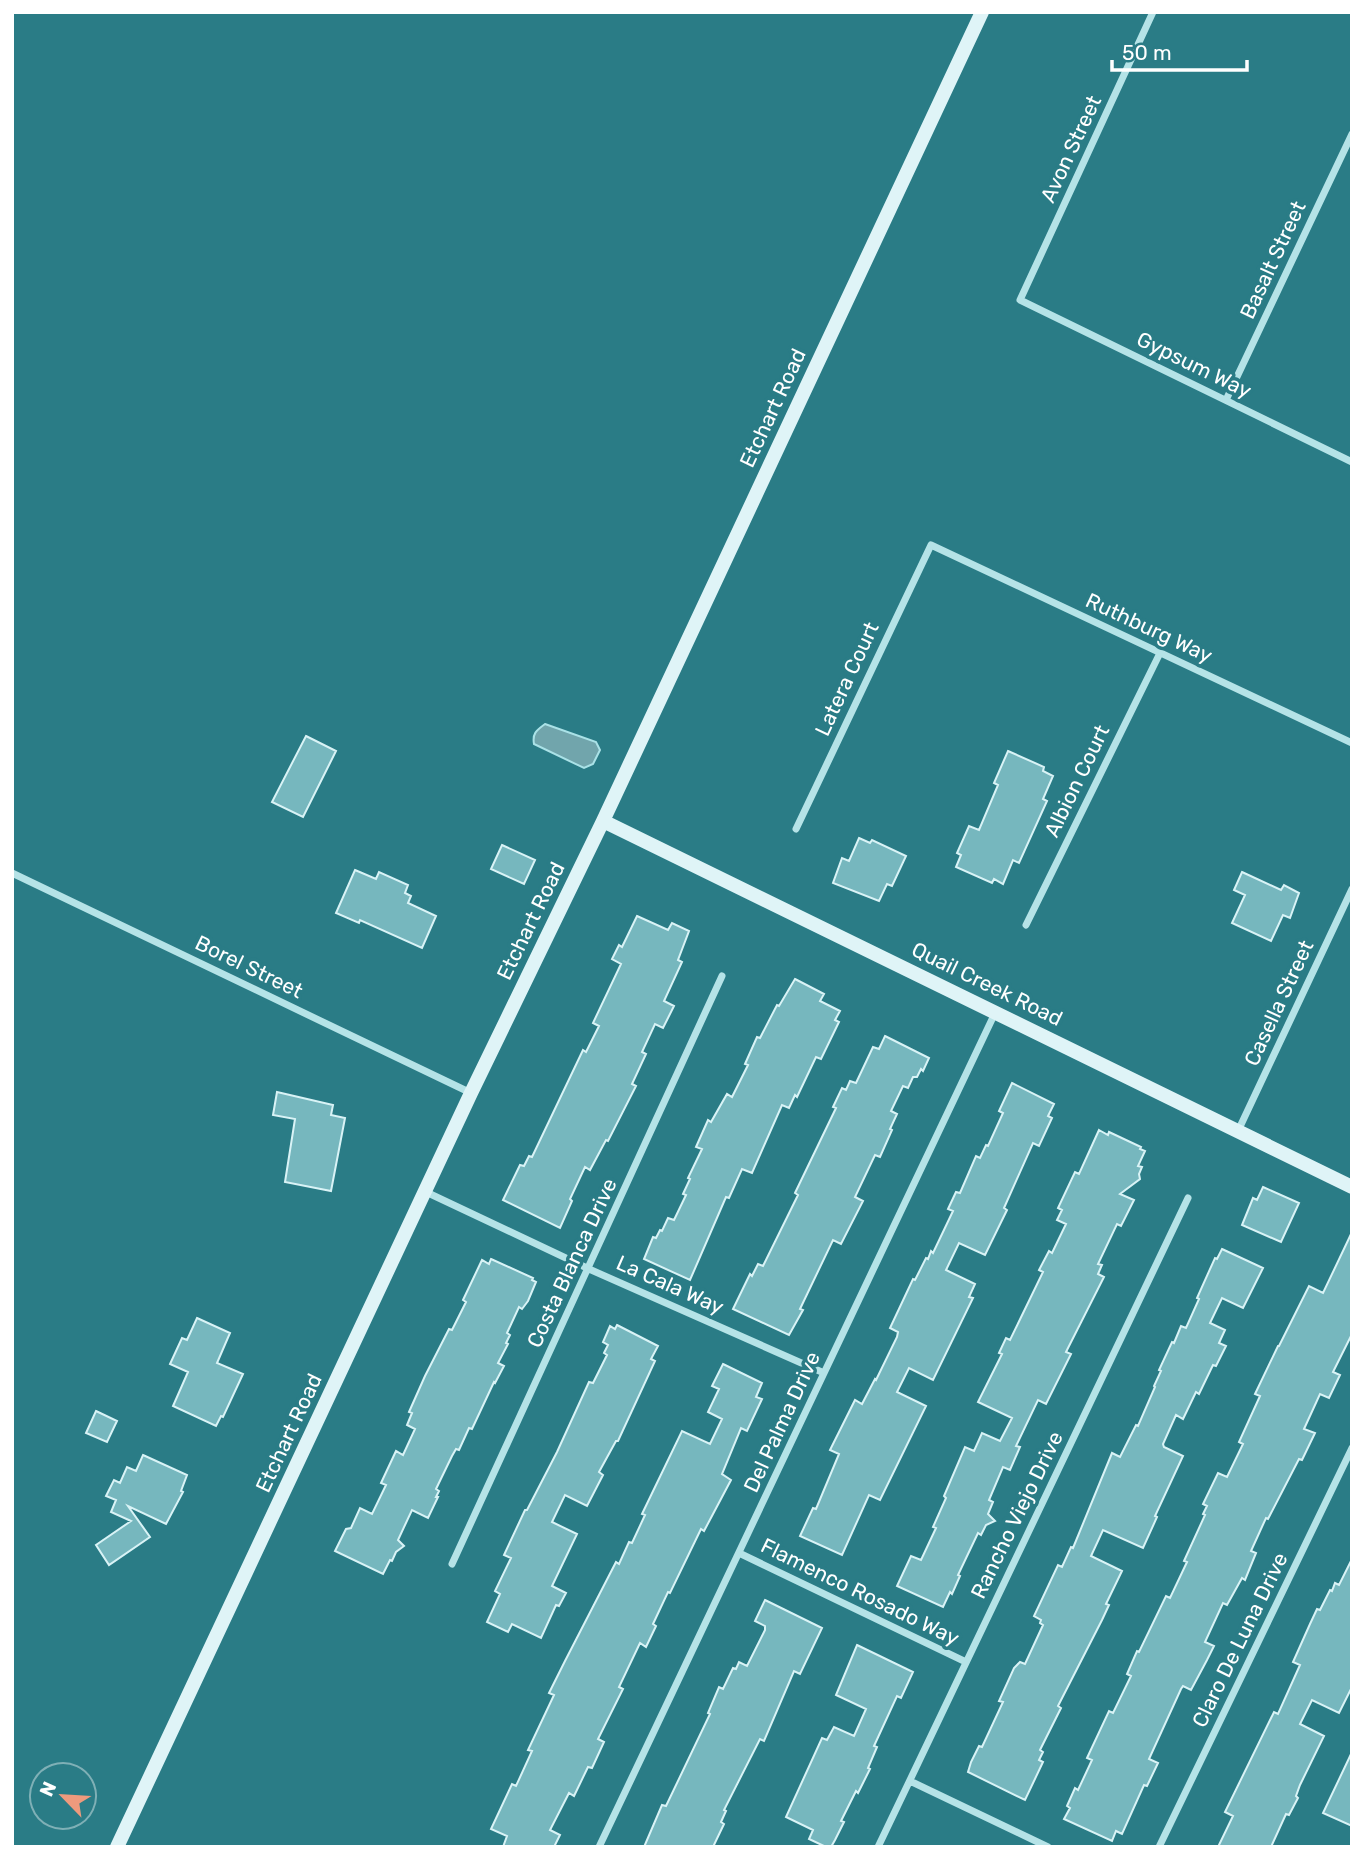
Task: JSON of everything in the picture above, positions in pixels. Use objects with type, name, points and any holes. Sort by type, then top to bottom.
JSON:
[{"type":"street","name":"Etchart Road","points":[[117,1847],[471,1093],[603,821],[982,12]]},
{"type":"street","name":"Avon Street","points":[[1020,300],[1153,12]]},
{"type":"street","name":"Basalt Street","points":[[1226,400],[1352,134]]},
{"type":"street","name":"Gypsum Way","points":[[1020,300],[1352,462]]},
{"type":"street","name":"Ruthburg Way","points":[[931,545],[1352,743]]},
{"type":"street","name":"Latera Court","points":[[796,828],[931,545]]},
{"type":"street","name":"Albion Court","points":[[1026,925],[1160,653]]},
{"type":"street","name":"Quail Creek Road","points":[[603,821],[1352,1187]]},
{"type":"street","name":"Borel Street","points":[[12,873],[471,1093]]},
{"type":"street","name":"Casella Street","points":[[1238,1131],[1352,889]]},
{"type":"street","name":"Costa Blanca Drive","points":[[452,1564],[722,976]]},
{"type":"street","name":"Del Palma Drive","points":[[599,1847],[996,1012]]},
{"type":"street","name":"La Cala Way","points":[[426,1192],[589,1269],[824,1373]]},
{"type":"street","name":"Rancho Viejo Drive","points":[[878,1847],[1188,1198]]},
{"type":"street","name":"Claro De Luna Drive","points":[[1159,1847],[1352,1448]]},
{"type":"street","name":"Flamenco Rosado Way","points":[[739,1553],[966,1662]]},
{"type":"street","points":[[910,1781],[1048,1847]]},
{"type":"water","points":[[545,724],[596,742],[600,750],[593,764],[584,768],[534,744],[536,732]]},
{"type":"building","points":[[306,736],[336,751],[303,817],[272,802]]},
{"type":"building","points":[[1008,751],[1044,767],[1043,771],[1053,776],[1043,799],[1047,801],[1019,863],[1013,860],[1003,884],[994,879],[992,883],[956,867],[961,855],[957,853],[969,826],[979,830],[998,785],[994,783]]},
{"type":"building","points":[[859,838],[870,843],[872,840],[906,856],[892,886],[887,884],[879,901],[833,883],[842,858],[849,861]]},
{"type":"building","points":[[502,845],[535,860],[524,884],[491,869]]},
{"type":"building","points":[[355,870],[376,879],[379,872],[408,885],[405,893],[411,896],[408,903],[436,916],[422,948],[360,920],[359,923],[336,913]]},
{"type":"building","points":[[1242,872],[1281,890],[1284,885],[1299,893],[1290,918],[1283,915],[1271,941],[1232,923],[1245,895],[1234,890]]},
{"type":"building","points":[[637,916],[668,930],[672,923],[689,931],[678,960],[682,962],[664,1001],[674,1006],[663,1028],[655,1024],[642,1052],[646,1054],[632,1084],[636,1086],[590,1170],[585,1167],[560,1228],[503,1200],[520,1165],[524,1166],[529,1156],[532,1157],[583,1050],[586,1052],[599,1026],[593,1023],[621,964],[612,959],[619,945],[622,947]]},
{"type":"building","points":[[795,979],[824,994],[820,1001],[840,1011],[835,1020],[839,1022],[821,1059],[816,1057],[797,1097],[795,1095],[789,1108],[782,1105],[752,1173],[742,1169],[729,1198],[726,1197],[690,1280],[644,1259],[653,1237],[656,1238],[660,1230],[662,1231],[668,1218],[674,1220],[686,1195],[683,1194],[690,1179],[688,1178],[702,1149],[696,1147],[708,1120],[711,1122],[727,1094],[732,1097],[748,1065],[745,1064],[757,1037],[760,1038],[777,1005],[779,1006]]},
{"type":"building","points":[[885,1036],[929,1058],[923,1071],[921,1069],[917,1077],[913,1077],[908,1088],[903,1086],[891,1111],[897,1114],[890,1129],[892,1130],[880,1157],[875,1155],[855,1197],[863,1201],[841,1244],[833,1240],[800,1309],[803,1310],[789,1335],[733,1309],[750,1274],[752,1276],[758,1264],[763,1266],[798,1195],[795,1193],[836,1108],[833,1107],[842,1088],[846,1090],[850,1081],[856,1083],[873,1047],[879,1049]]},
{"type":"building","points":[[1012,1083],[1054,1104],[1048,1116],[1052,1118],[1039,1146],[1033,1143],[1004,1208],[1007,1210],[985,1255],[959,1243],[946,1270],[975,1284],[969,1297],[973,1298],[933,1380],[909,1368],[897,1392],[926,1406],[880,1500],[869,1495],[842,1555],[800,1536],[813,1508],[816,1509],[839,1454],[830,1450],[855,1400],[862,1404],[876,1380],[897,1337],[898,1332],[890,1328],[913,1279],[915,1280],[931,1251],[933,1253],[953,1211],[948,1209],[956,1192],[960,1193],[976,1156],[980,1158],[986,1145],[988,1146],[1003,1113],[999,1111]]},
{"type":"building","points":[[277,1092],[333,1105],[331,1115],[345,1118],[331,1191],[285,1182],[295,1119],[273,1115]]},
{"type":"building","points":[[1099,1130],[1108,1135],[1109,1132],[1145,1151],[1138,1166],[1142,1167],[1140,1179],[1120,1194],[1134,1200],[1121,1226],[1117,1224],[1098,1264],[1102,1265],[1098,1274],[1104,1277],[1066,1352],[1071,1354],[1046,1404],[1038,1400],[1016,1446],[1020,1447],[1010,1470],[1003,1467],[989,1500],[993,1502],[988,1514],[995,1521],[986,1525],[981,1535],[978,1533],[952,1594],[950,1592],[943,1607],[897,1586],[911,1556],[921,1560],[936,1528],[933,1527],[946,1498],[944,1496],[965,1447],[974,1451],[982,1433],[1000,1441],[1012,1418],[978,1402],[1002,1354],[999,1353],[1006,1338],[1010,1340],[1043,1272],[1039,1270],[1049,1251],[1052,1253],[1066,1224],[1057,1220],[1062,1210],[1058,1208],[1075,1172],[1079,1174]]},
{"type":"building","points":[[1263,1187],[1299,1203],[1281,1242],[1242,1225],[1253,1198],[1257,1200]]},
{"type":"building","points":[[1352,1232],[1352,1334],[1333,1372],[1340,1375],[1329,1398],[1320,1394],[1304,1429],[1315,1433],[1268,1519],[1266,1518],[1251,1551],[1256,1553],[1245,1580],[1242,1578],[1227,1605],[1223,1603],[1205,1642],[1214,1646],[1207,1660],[1191,1690],[1183,1686],[1181,1689],[1149,1759],[1158,1763],[1147,1786],[1144,1785],[1122,1834],[1116,1831],[1112,1841],[1064,1819],[1070,1808],[1067,1806],[1092,1760],[1087,1758],[1109,1711],[1113,1713],[1131,1676],[1127,1674],[1137,1651],[1139,1652],[1166,1596],[1170,1598],[1187,1562],[1184,1561],[1205,1515],[1203,1514],[1207,1506],[1203,1504],[1218,1473],[1227,1477],[1243,1444],[1239,1442],[1260,1396],[1255,1394],[1278,1346],[1309,1286],[1323,1293]]},
{"type":"building","points":[[1222,1249],[1263,1268],[1243,1308],[1222,1298],[1210,1323],[1225,1330],[1219,1343],[1226,1346],[1199,1394],[1196,1392],[1183,1419],[1176,1415],[1163,1444],[1183,1456],[1143,1548],[1103,1530],[1091,1556],[1122,1571],[1106,1604],[1109,1605],[1102,1620],[1058,1706],[1061,1708],[1040,1750],[1043,1752],[1039,1760],[1043,1762],[1025,1800],[968,1772],[971,1762],[979,1746],[982,1747],[1003,1702],[999,1701],[1014,1668],[1020,1662],[1025,1664],[1043,1625],[1041,1620],[1034,1616],[1058,1565],[1062,1567],[1071,1547],[1073,1548],[1112,1453],[1120,1457],[1136,1425],[1138,1426],[1172,1342],[1174,1343],[1181,1326],[1186,1328],[1215,1258],[1217,1259]]},
{"type":"building","points":[[491,1259],[533,1278],[536,1282],[528,1301],[522,1309],[519,1307],[507,1333],[510,1335],[506,1343],[508,1344],[498,1363],[504,1366],[472,1429],[469,1428],[459,1450],[456,1449],[452,1456],[436,1489],[439,1491],[438,1497],[428,1518],[412,1510],[398,1540],[404,1546],[396,1552],[392,1561],[390,1560],[383,1574],[335,1551],[346,1529],[351,1528],[360,1508],[372,1514],[386,1485],[381,1483],[396,1451],[403,1455],[415,1429],[407,1425],[412,1413],[409,1412],[425,1376],[466,1302],[463,1300],[482,1260],[489,1264]]},
{"type":"building","points":[[197,1318],[230,1333],[217,1363],[243,1374],[216,1426],[173,1406],[188,1372],[170,1364],[182,1338],[187,1340]]},
{"type":"building","points":[[617,1325],[658,1346],[651,1359],[655,1361],[618,1441],[599,1472],[603,1475],[587,1506],[565,1495],[552,1522],[577,1534],[552,1586],[566,1593],[559,1606],[556,1605],[541,1638],[512,1624],[508,1632],[487,1622],[500,1594],[495,1591],[511,1558],[504,1555],[557,1452],[589,1382],[593,1383],[607,1355],[604,1353],[608,1345],[603,1342],[610,1326],[615,1329]]},
{"type":"building","points":[[723,1364],[762,1383],[756,1397],[762,1399],[747,1431],[741,1428],[722,1474],[731,1480],[704,1531],[701,1529],[670,1593],[668,1592],[646,1647],[640,1643],[619,1687],[623,1689],[598,1739],[604,1742],[592,1768],[588,1767],[574,1796],[569,1793],[550,1830],[560,1835],[554,1847],[503,1847],[507,1836],[491,1829],[512,1784],[516,1786],[532,1751],[528,1750],[554,1695],[549,1693],[616,1562],[619,1564],[629,1542],[632,1543],[645,1515],[642,1514],[682,1431],[710,1444],[722,1419],[708,1412],[719,1389],[712,1386]]},
{"type":"building","points":[[96,1411],[117,1421],[107,1442],[86,1433]]},
{"type":"building","points":[[143,1455],[187,1475],[181,1491],[183,1492],[166,1524],[128,1506],[150,1537],[109,1565],[96,1545],[131,1521],[111,1512],[116,1500],[106,1496],[114,1480],[120,1483],[127,1467],[136,1471]]},
{"type":"building","points":[[1352,1559],[1352,1687],[1339,1713],[1312,1700],[1300,1724],[1324,1736],[1300,1785],[1296,1796],[1298,1798],[1289,1815],[1286,1814],[1271,1847],[1218,1847],[1233,1816],[1225,1812],[1274,1712],[1278,1714],[1300,1665],[1293,1662],[1310,1624],[1335,1583],[1339,1585]]},
{"type":"building","points":[[765,1600],[822,1628],[800,1674],[794,1671],[764,1741],[760,1739],[724,1810],[726,1811],[721,1822],[724,1824],[713,1847],[644,1847],[662,1805],[666,1806],[710,1714],[708,1713],[719,1687],[723,1689],[733,1668],[736,1669],[739,1662],[747,1666],[765,1630],[765,1626],[755,1621]]},
{"type":"building","points":[[857,1645],[913,1672],[901,1698],[897,1696],[874,1746],[877,1747],[868,1768],[870,1769],[841,1821],[844,1822],[831,1847],[826,1847],[809,1839],[813,1830],[786,1817],[822,1738],[827,1740],[834,1727],[854,1736],[866,1709],[836,1695]]},
{"type":"building","points":[[1352,1752],[1352,1826],[1323,1813]]}]
